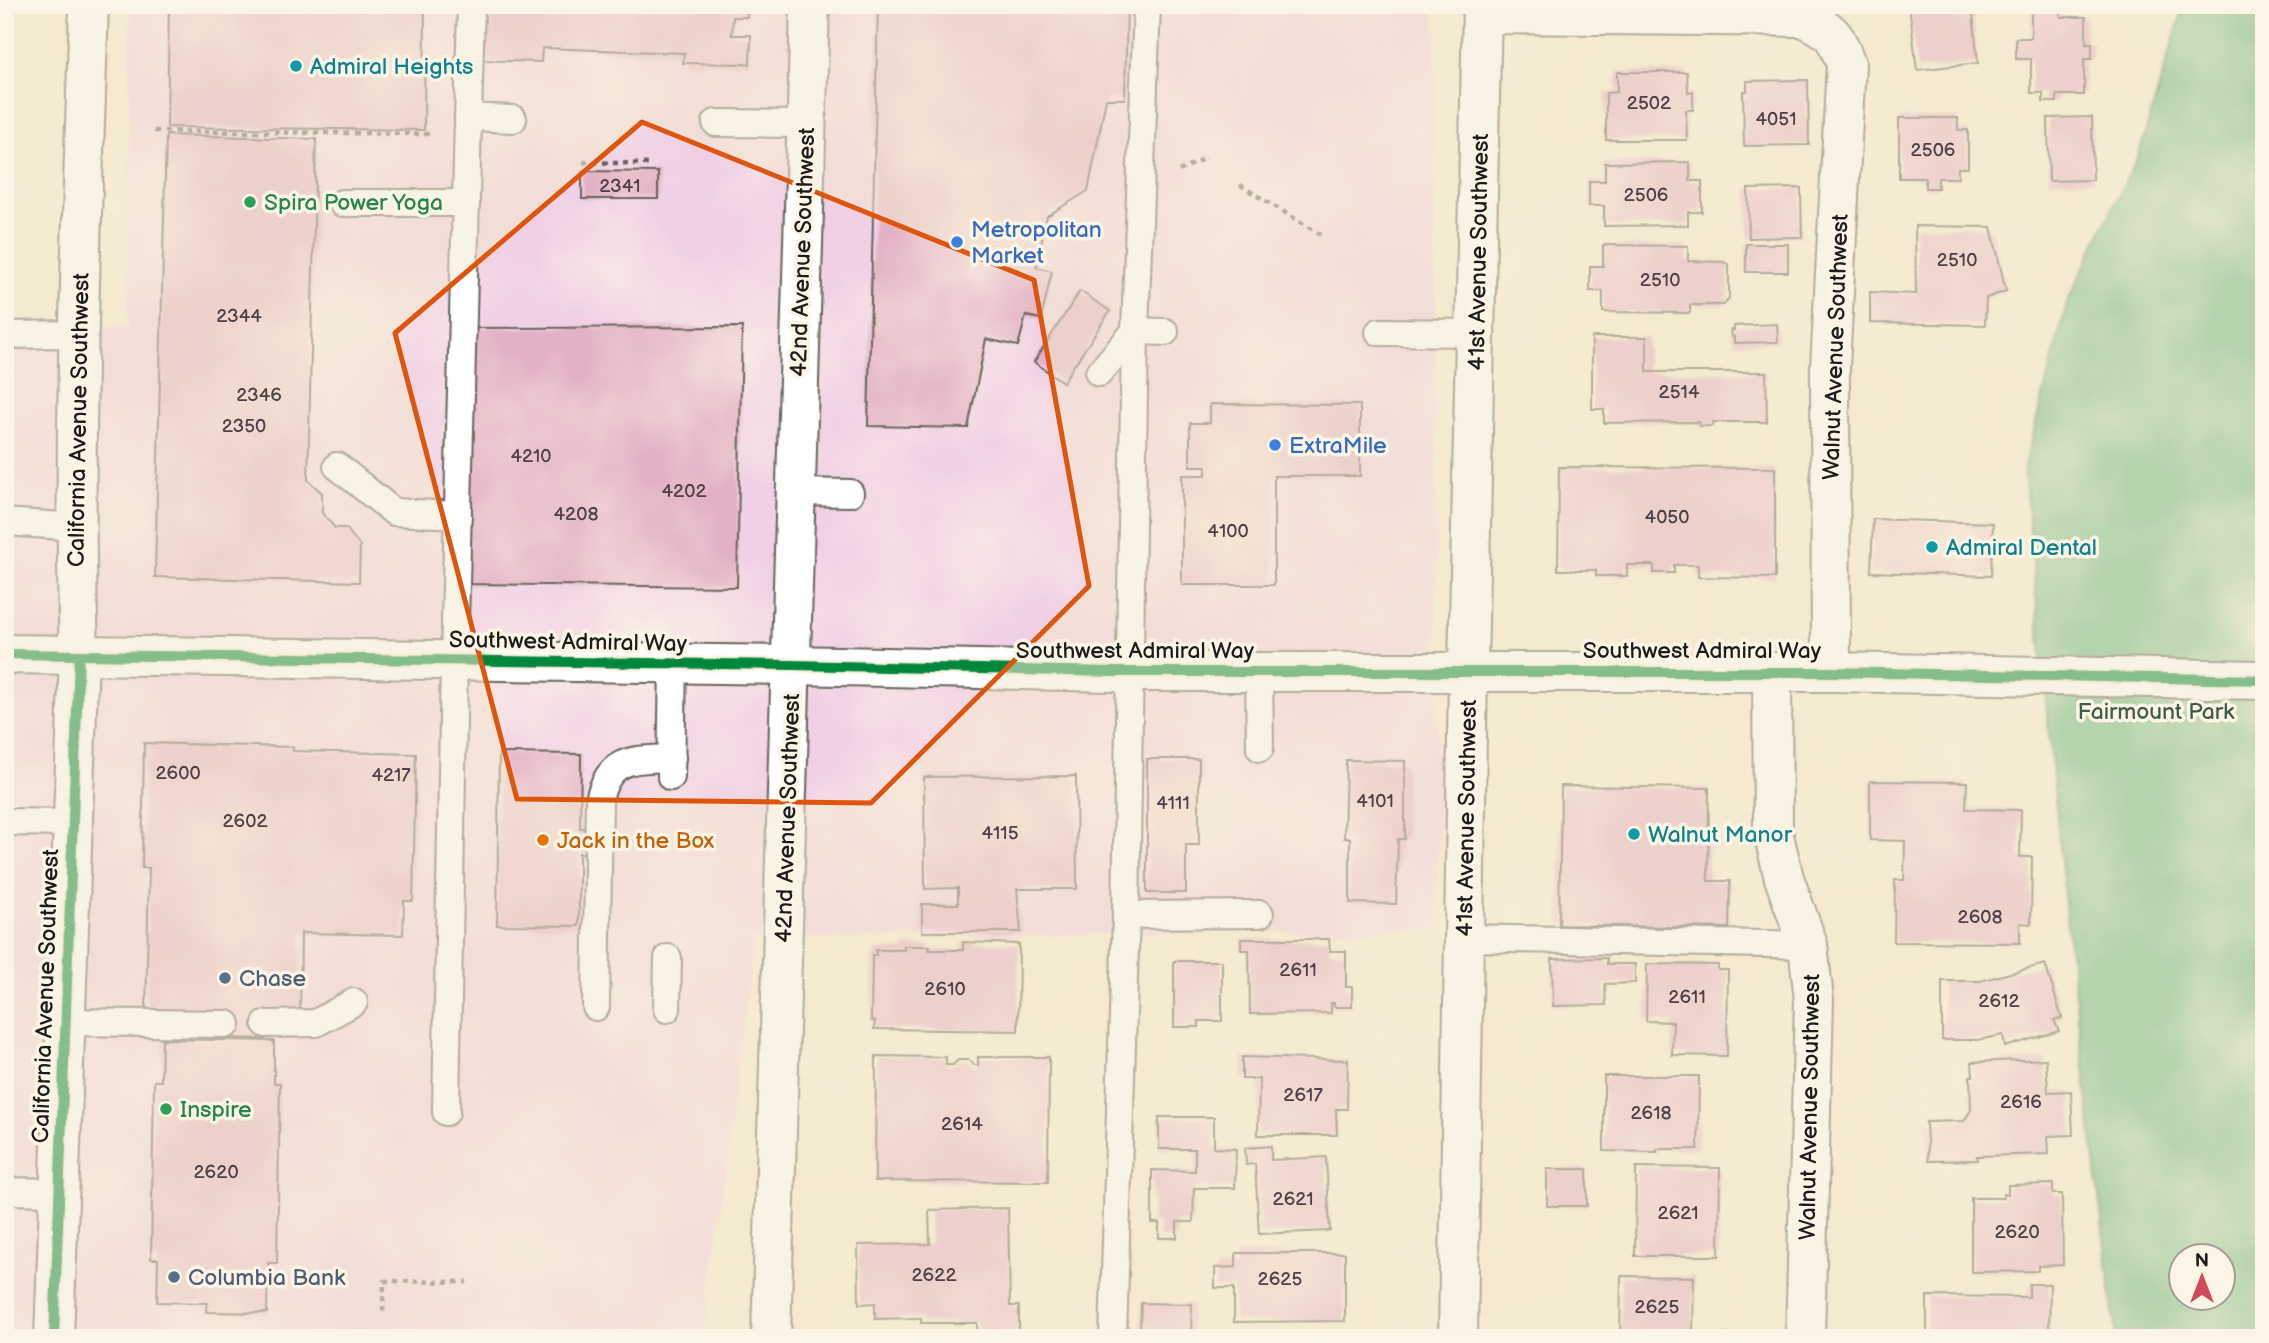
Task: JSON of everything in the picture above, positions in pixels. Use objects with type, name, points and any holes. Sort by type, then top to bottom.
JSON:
[{"type":"street","name":"California Avenue Southwest","points":[[54,1338],[79,655],[79,334],[89,5]]},
{"type":"street","name":"42nd Avenue Southwest","points":[[771,1338],[810,5]]},
{"type":"street","name":"Walnut Avenue Southwest","points":[[1482,10],[1803,17],[1826,27],[1838,42],[1846,64],[1830,368],[1831,672]]},
{"type":"street","name":"41st Avenue Southwest","points":[[1458,1338],[1482,10]]},
{"type":"street","name":"Southwest Admiral Way","points":[[5,654],[1129,672],[1831,672],[2264,680]]},
{"type":"street","name":"Walnut Avenue Southwest","points":[[1772,672],[1773,832],[1784,878],[1808,945],[1814,1000],[1805,1338]]},
{"type":"lane","points":[[446,1112],[454,661],[471,5]]},
{"type":"lane","points":[[1113,1338],[1126,915],[1135,331],[1147,5]]},
{"type":"lane","points":[[468,117],[513,119]]},
{"type":"lane","points":[[716,123],[806,124]]},
{"type":"lane","points":[[342,203],[466,203]]},
{"type":"lane","points":[[1135,331],[1165,332]]},
{"type":"lane","points":[[1099,373],[1135,331]]},
{"type":"lane","points":[[1379,332],[1476,333]]},
{"type":"lane","points":[[5,335],[79,334]]},
{"type":"lane","points":[[337,466],[394,512],[458,516]]},
{"type":"lane","points":[[796,492],[850,493]]},
{"type":"lane","points":[[5,522],[77,527]]},
{"type":"lane","points":[[596,1007],[599,800],[602,786],[608,774],[618,765],[630,761],[672,768],[673,663]]},
{"type":"lane","points":[[1259,672],[1260,748]]},
{"type":"lane","points":[[5,822],[72,823]]},
{"type":"lane","points":[[1126,915],[1260,914]]},
{"type":"lane","points":[[1465,938],[1808,945]]},
{"type":"lane","points":[[667,1009],[668,958]]},
{"type":"lane","points":[[266,1024],[316,1023],[354,1002]]},
{"type":"lane","points":[[65,1022],[227,1024]]},
{"type":"lane","points":[[5,1191],[59,1192]]},
{"type":"path","points":[[154,131],[435,135]]},
{"type":"path","points":[[583,162],[617,160],[651,164]]},
{"type":"path","points":[[1240,185],[1323,236]]},
{"type":"path","points":[[383,1311],[384,1280],[467,1282]]},
{"type":"path","points":[[293,1281],[334,1282]]},
{"type":"highlighted area","points":[[642,122],[1034,280],[1089,586],[871,803],[517,799],[395,333]]},
{"type":"shaded area","points":[[130,5],[1435,5],[1438,929],[754,940],[705,1338],[5,1338],[5,327],[128,328]]},
{"type":"green space","name":"Fairmount Park","points":[[2184,5],[2264,5],[2264,1338],[2116,1338],[2068,935],[2024,469],[2068,300],[2139,154]]},
{"type":"building","name":"Admiral Heights","points":[[169,5],[425,5],[424,130],[167,127]]},
{"type":"building","points":[[479,5],[748,5],[747,17],[733,17],[732,35],[751,35],[750,64],[683,63],[684,53],[542,48],[541,62],[477,60]]},
{"type":"building","name":"Metropolitan Market","points":[[878,5],[1127,5],[1125,99],[1106,99],[1088,191],[1047,216],[1036,267],[1052,271],[1041,319],[1026,316],[1018,346],[986,339],[968,428],[868,426]]},
{"type":"building","points":[[1909,5],[1972,5],[1978,63],[1917,70]]},
{"type":"building","points":[[2031,6],[2061,6],[2061,17],[2086,17],[2086,43],[2092,43],[2092,59],[2084,59],[2084,95],[2057,95],[2057,102],[2043,102],[2043,93],[2031,93],[2031,59],[2016,59],[2016,38],[2031,38]]},
{"type":"building","points":[[1617,72],[1687,72],[1688,92],[1693,91],[1693,110],[1686,110],[1687,140],[1606,140],[1606,93],[1617,92]]},
{"type":"building","points":[[1808,80],[1809,145],[1744,146],[1743,91],[1747,91],[1747,81]]},
{"type":"building","points":[[2092,117],[2093,180],[2049,181],[2048,118]]},
{"type":"building","points":[[1899,118],[1958,118],[1958,130],[1968,130],[1968,168],[1958,168],[1958,178],[1938,178],[1938,188],[1925,188],[1925,178],[1899,178]]},
{"type":"building","points":[[166,135],[316,139],[308,480],[322,493],[322,513],[335,528],[346,528],[360,546],[359,582],[155,577]]},
{"type":"building","points":[[1690,162],[1690,181],[1702,181],[1702,212],[1688,212],[1688,225],[1604,226],[1604,206],[1589,206],[1589,181],[1605,181],[1605,163]]},
{"type":"building","points":[[582,171],[658,172],[658,199],[582,199]]},
{"type":"building","points":[[1801,188],[1802,237],[1749,238],[1748,189]]},
{"type":"building","points":[[1915,226],[1991,227],[2006,291],[1986,298],[1985,325],[1870,323],[1870,292],[1916,294]]},
{"type":"building","points":[[1746,244],[1788,244],[1788,272],[1746,272]]},
{"type":"building","points":[[1603,245],[1688,246],[1688,261],[1724,262],[1729,265],[1729,298],[1724,305],[1690,305],[1690,313],[1603,312],[1603,291],[1590,291],[1590,266],[1603,266]]},
{"type":"building","points":[[1080,291],[1110,311],[1063,382],[1034,362]]},
{"type":"building","points":[[1777,324],[1778,342],[1734,343],[1731,330],[1734,330],[1734,326]]},
{"type":"building","points":[[742,327],[737,587],[464,584],[472,328]]},
{"type":"building","points":[[1592,337],[1647,337],[1647,372],[1766,372],[1767,422],[1713,422],[1713,426],[1699,426],[1699,422],[1604,423],[1604,409],[1592,409]]},
{"type":"building","points":[[1210,404],[1360,405],[1360,476],[1274,476],[1274,585],[1182,585],[1182,475],[1206,475],[1206,466],[1190,466],[1190,423],[1210,423]]},
{"type":"building","points":[[1559,467],[1775,468],[1775,578],[1698,577],[1698,565],[1674,565],[1674,573],[1654,573],[1654,565],[1627,565],[1627,576],[1596,576],[1596,570],[1558,570]]},
{"type":"building","name":"Admiral Dental","points":[[1873,519],[1993,523],[1991,576],[1871,572]]},
{"type":"building","points":[[144,743],[416,754],[413,901],[404,901],[403,935],[301,933],[300,1016],[266,1015],[265,1039],[227,1038],[227,1015],[146,1014],[149,868],[142,868]]},
{"type":"building","name":"Jack in the Box","points":[[499,753],[581,754],[580,828],[588,828],[588,853],[579,853],[579,926],[497,925]]},
{"type":"building","points":[[1147,759],[1199,759],[1199,845],[1186,845],[1186,893],[1147,893]]},
{"type":"building","points":[[1346,760],[1405,761],[1405,839],[1398,839],[1396,904],[1350,903],[1350,838],[1344,838]]},
{"type":"building","points":[[1076,776],[1077,889],[1017,889],[1021,932],[922,932],[922,904],[958,904],[958,888],[925,889],[924,777]]},
{"type":"building","points":[[1870,781],[1967,782],[1966,809],[2021,810],[2020,857],[2032,857],[2031,924],[2020,923],[2020,943],[1894,942],[1895,880],[1904,880],[1905,841],[1870,840]]},
{"type":"building","name":"Walnut Manor","points":[[1561,786],[1709,788],[1708,881],[1730,881],[1729,928],[1559,925]]},
{"type":"building","points":[[1241,939],[1329,939],[1330,951],[1346,951],[1346,987],[1352,987],[1352,1007],[1334,1007],[1334,1003],[1331,1003],[1331,1013],[1250,1014],[1249,950],[1241,950]]},
{"type":"building","points":[[963,942],[1019,944],[1018,1031],[874,1029],[875,1021],[871,1021],[872,955],[876,955],[876,950],[930,946],[929,950],[963,950]]},
{"type":"building","points":[[1607,958],[1607,964],[1635,964],[1635,983],[1605,984],[1606,1005],[1553,1006],[1552,959]]},
{"type":"building","points":[[1174,961],[1222,961],[1222,1021],[1199,1021],[1199,1027],[1174,1027]]},
{"type":"building","points":[[1647,964],[1718,965],[1718,970],[1728,970],[1727,1056],[1672,1055],[1673,1022],[1646,1021]]},
{"type":"building","points":[[2045,964],[2062,1018],[2054,1020],[2059,1031],[2005,1047],[2003,1035],[1978,1040],[1942,1040],[1942,981],[1980,981]]},
{"type":"building","points":[[162,1039],[274,1041],[274,1083],[280,1083],[277,1263],[268,1263],[267,1313],[206,1312],[207,1303],[157,1302],[158,1259],[151,1259],[154,1081],[161,1081]]},
{"type":"building","points":[[876,1056],[946,1057],[946,1065],[953,1065],[958,1060],[969,1060],[978,1065],[978,1057],[1049,1057],[1048,1182],[875,1181]]},
{"type":"building","points":[[1242,1057],[1348,1060],[1347,1109],[1336,1109],[1337,1135],[1258,1135],[1259,1079],[1242,1079]]},
{"type":"building","points":[[2046,1059],[2048,1092],[2071,1091],[2073,1135],[2048,1136],[2049,1154],[1977,1156],[1978,1160],[1928,1161],[1926,1122],[1964,1121],[1971,1110],[1972,1062]]},
{"type":"building","points":[[1604,1076],[1699,1076],[1698,1149],[1657,1149],[1657,1152],[1604,1151]]},
{"type":"building","points":[[1159,1117],[1214,1117],[1214,1148],[1236,1149],[1235,1188],[1194,1188],[1193,1222],[1177,1222],[1177,1238],[1159,1238],[1159,1223],[1152,1223],[1152,1170],[1195,1171],[1195,1149],[1159,1149]]},
{"type":"building","points":[[1271,1146],[1271,1160],[1326,1157],[1330,1231],[1259,1234],[1255,1164],[1246,1165],[1245,1148]]},
{"type":"building","points":[[1636,1167],[1720,1168],[1719,1256],[1635,1256]]},
{"type":"building","points":[[1547,1169],[1587,1169],[1587,1206],[1547,1206]]},
{"type":"building","points":[[2053,1184],[2053,1194],[2062,1194],[2063,1265],[2038,1266],[2038,1271],[1971,1272],[1971,1198],[2003,1198],[2003,1194],[2008,1194],[2008,1185]]},
{"type":"building","points":[[1008,1208],[1010,1306],[1019,1306],[1019,1334],[977,1334],[977,1323],[921,1323],[921,1318],[875,1319],[875,1303],[859,1304],[858,1245],[930,1244],[929,1210]]},
{"type":"building","points":[[1236,1253],[1345,1253],[1345,1321],[1234,1322],[1234,1288],[1215,1288],[1215,1268],[1236,1267]]},
{"type":"building","points":[[1621,1276],[1694,1277],[1693,1334],[1727,1334],[1727,1338],[1620,1338]]},
{"type":"building","points":[[2029,1284],[2050,1284],[2049,1338],[1927,1338],[1927,1296],[2029,1297]]},
{"type":"building","points":[[1141,1303],[1192,1304],[1191,1333],[1140,1332]]},
{"type":"waterway","points":[[2264,789],[2264,833]]},
{"type":"cycle path","points":[[5,654],[1114,672],[1831,672],[2264,680]]},
{"type":"cycle path","points":[[54,1338],[79,655]]},
{"type":"place","name":"Admiral Heights","points":[[296,66]]},
{"type":"place","name":"Spira Power Yoga","points":[[250,202]]},
{"type":"place","name":"Metropolitan Market","points":[[957,242]]},
{"type":"place","name":"ExtraMile","points":[[1275,445]]},
{"type":"place","name":"Admiral Dental","points":[[1932,547]]},
{"type":"place","name":"Walnut Manor","points":[[1634,834]]},
{"type":"place","name":"Jack in the Box","points":[[543,840]]},
{"type":"place","name":"Chase","points":[[225,978]]},
{"type":"place","name":"Inspire","points":[[166,1109]]},
{"type":"place","name":"Columbia Bank","points":[[174,1277]]}]
